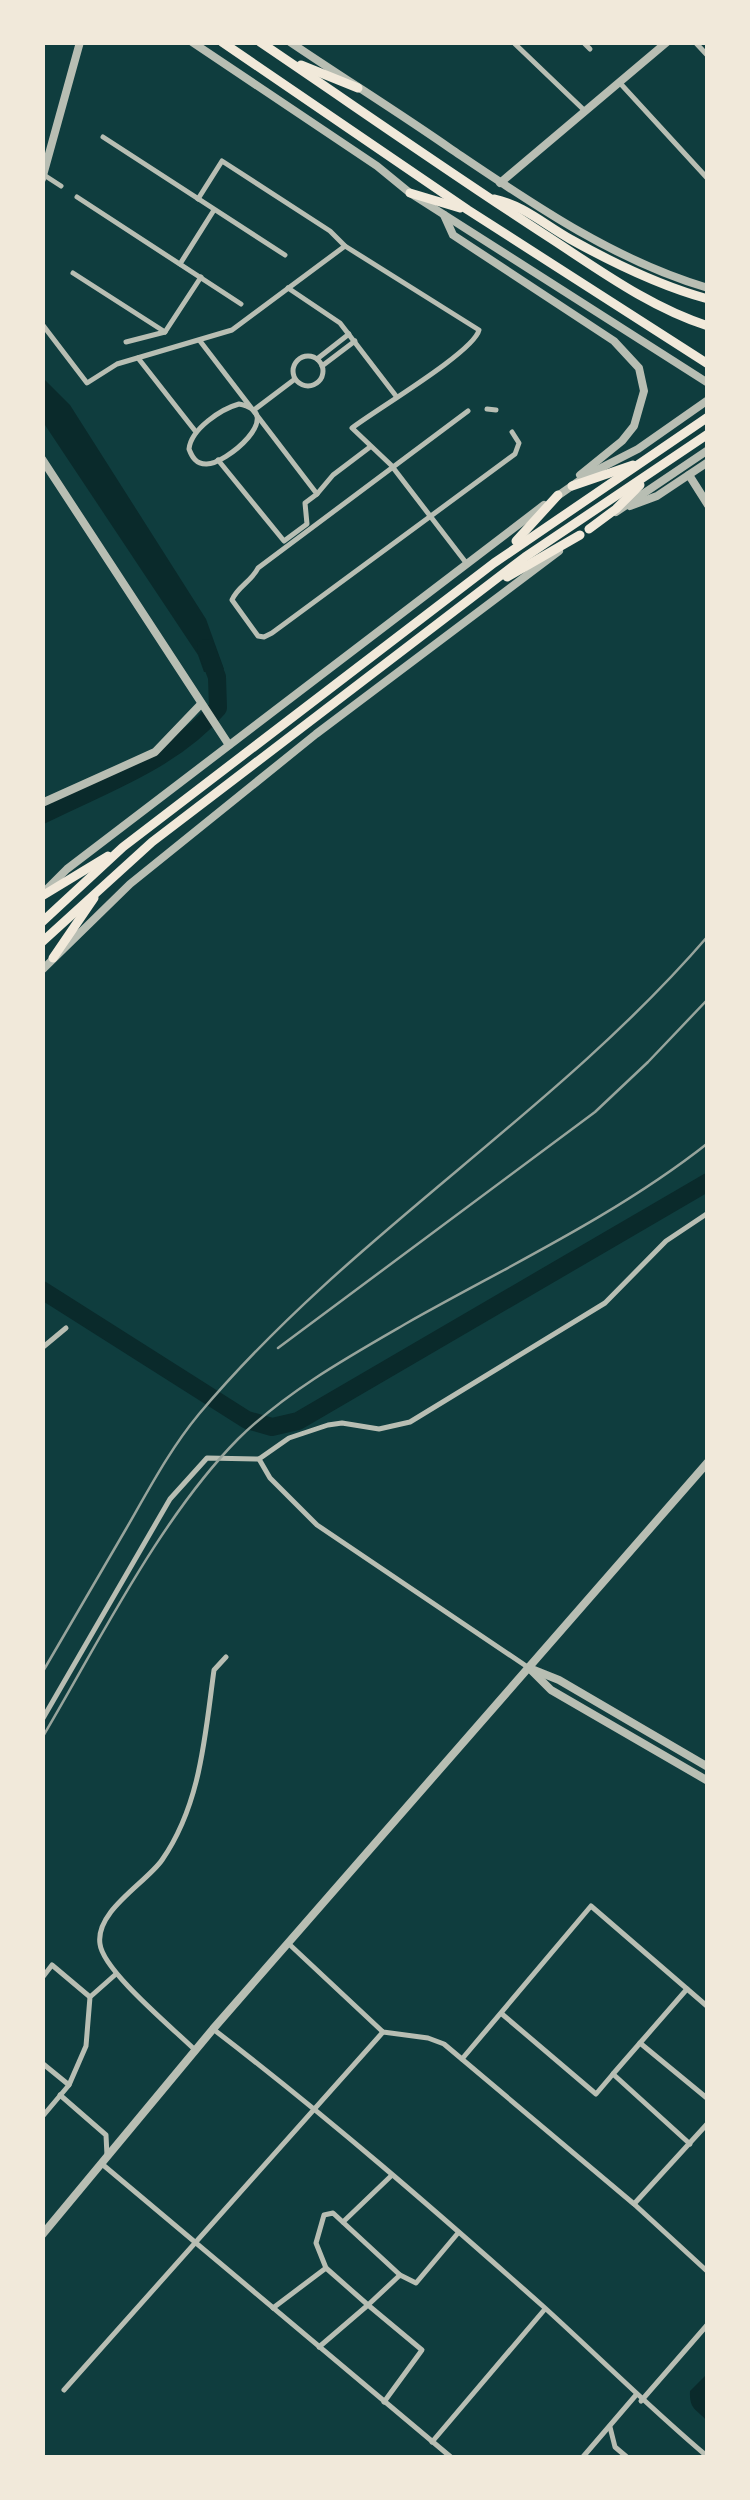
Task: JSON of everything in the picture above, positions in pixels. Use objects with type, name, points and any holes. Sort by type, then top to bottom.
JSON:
[{"type":"highway","points":[[222,42],[468,210],[706,364]]},
{"type":"highway","points":[[260,42],[486,197],[654,304],[708,326]]},
{"type":"highway","points":[[280,56],[358,88]]},
{"type":"highway","points":[[410,193],[468,210]]},
{"type":"highway","points":[[486,197],[518,206],[604,256],[668,286],[708,299]]},
{"type":"highway","points":[[42,922],[123,846],[494,563],[708,417]]},
{"type":"highway","points":[[42,942],[152,842],[545,542],[708,434]]},
{"type":"highway","points":[[572,486],[644,460]]},
{"type":"highway","points":[[491,585],[585,532],[616,509],[658,468]]},
{"type":"highway","points":[[494,563],[558,495]]},
{"type":"highway","points":[[42,895],[123,846]]},
{"type":"highway","points":[[53,958],[104,883]]},
{"type":"street","points":[[61,186],[43,177],[80,42]]},
{"type":"street","points":[[192,42],[377,166],[410,193],[708,382]]},
{"type":"street","points":[[290,42],[500,183],[608,246],[708,288]]},
{"type":"street","points":[[512,42],[585,111]]},
{"type":"street","points":[[583,42],[590,50]]},
{"type":"street","points":[[500,183],[667,42]]},
{"type":"street","points":[[695,42],[708,56]]},
{"type":"street","points":[[619,82],[708,180]]},
{"type":"street","points":[[103,137],[285,255]]},
{"type":"street","points":[[198,199],[222,161],[330,230],[345,246],[476,326],[480,333],[435,371],[352,428],[393,467],[466,564]]},
{"type":"street","points":[[77,197],[242,304]]},
{"type":"street","points":[[180,264],[214,210]]},
{"type":"street","points":[[42,895],[67,869],[558,495],[622,442],[632,428],[644,397],[640,370],[616,342],[453,235],[444,215]]},
{"type":"street","points":[[42,324],[87,383],[110,367],[240,325],[345,246]]},
{"type":"street","points":[[73,273],[165,332]]},
{"type":"street","points":[[126,342],[165,332],[201,278]]},
{"type":"street","points":[[288,288],[332,316],[396,396]]},
{"type":"street","points":[[317,359],[349,334]]},
{"type":"street","points":[[200,340],[317,494]]},
{"type":"street","points":[[322,366],[355,341]]},
{"type":"street","points":[[306,356],[317,359],[322,366],[316,384],[306,386],[292,370],[297,360],[306,356]]},
{"type":"street","points":[[138,358],[196,432]]},
{"type":"street","points":[[254,410],[296,379]]},
{"type":"street","points":[[558,495],[638,449],[708,400]]},
{"type":"street","points":[[244,404],[254,410],[258,421],[254,433],[218,460],[206,464],[192,457],[189,444],[196,432],[233,405],[244,404]]},
{"type":"street","points":[[487,409],[496,410]]},
{"type":"street","points":[[468,411],[258,568],[252,581],[232,601],[258,636],[265,637],[516,452],[518,441],[512,432]]},
{"type":"street","points":[[218,460],[284,541],[307,524],[305,503],[334,474],[370,447]]},
{"type":"street","points":[[42,970],[130,884],[316,734],[585,532],[708,450]]},
{"type":"street","points":[[42,460],[229,745]]},
{"type":"street","points":[[621,509],[650,499],[708,462]]},
{"type":"street","points":[[689,474],[708,505]]},
{"type":"street","points":[[42,803],[155,752],[203,708]]},
{"type":"street","points":[[42,1720],[170,1499],[207,1458],[258,1459],[289,1438],[328,1425],[342,1423],[379,1429],[410,1422],[605,1302],[666,1240],[708,1213]]},
{"type":"street","points":[[42,1348],[66,1328]]},
{"type":"street","points":[[258,1459],[270,1478],[317,1525],[529,1668],[551,1690],[708,1780]]},
{"type":"street","points":[[42,2235],[213,2029],[708,1462]]},
{"type":"street","points":[[196,2051],[116,1974],[100,1945],[103,1926],[120,1901],[156,1868],[176,1839],[198,1782],[214,1670],[226,1657]]},
{"type":"street","points":[[529,1668],[558,1680],[708,1767]]},
{"type":"street","points":[[462,2059],[591,1906],[708,2007]]},
{"type":"street","points":[[288,1944],[383,2032],[444,2044],[634,2204],[708,2272]]},
{"type":"street","points":[[42,1978],[52,1965],[90,1997]]},
{"type":"street","points":[[42,2117],[69,2086],[86,2046],[90,1997],[116,1974]]},
{"type":"street","points":[[502,2014],[596,2094],[687,1989]]},
{"type":"street","points":[[213,2029],[316,2110],[708,2457]]},
{"type":"street","points":[[64,2390],[383,2032]]},
{"type":"street","points":[[640,2043],[708,2099]]},
{"type":"street","points":[[42,2063],[69,2086]]},
{"type":"street","points":[[613,2074],[690,2144]]},
{"type":"street","points":[[60,2095],[106,2135],[104,2161]]},
{"type":"street","points":[[634,2204],[708,2123]]},
{"type":"street","points":[[700,2132],[708,2138]]},
{"type":"street","points":[[104,2161],[196,2245],[452,2458]]},
{"type":"street","points":[[343,2222],[392,2176]]},
{"type":"street","points":[[384,2402],[422,2350],[326,2268],[316,2244],[324,2216],[333,2213],[400,2276],[416,2283],[458,2233]]},
{"type":"street","points":[[273,2308],[326,2268]]},
{"type":"street","points":[[319,2347],[400,2276]]},
{"type":"street","points":[[432,2442],[545,2309]]},
{"type":"street","points":[[582,2458],[708,2324]]},
{"type":"street","points":[[610,2428],[615,2447],[628,2458]]},
{"type":"water","points":[[42,377],[70,405],[206,619],[224,669],[204,672],[198,655],[43,422]]},
{"type":"water","points":[[707,2374],[707,2421],[692,2406],[690,2391]]},
{"type":"waterway","points":[[42,815],[158,757],[200,727],[218,708],[217,677],[206,648]]},
{"type":"waterway","points":[[42,1290],[247,1420],[272,1427],[298,1421],[708,1182]]},
{"type":"railway","points":[[42,1673],[160,1470],[199,1414],[321,1288],[585,1060],[708,936]]},
{"type":"railway","points":[[278,1348],[595,1112],[708,999]]},
{"type":"railway","points":[[42,1738],[108,1622],[182,1506],[257,1422],[341,1362],[599,1217],[708,1143]]}]
